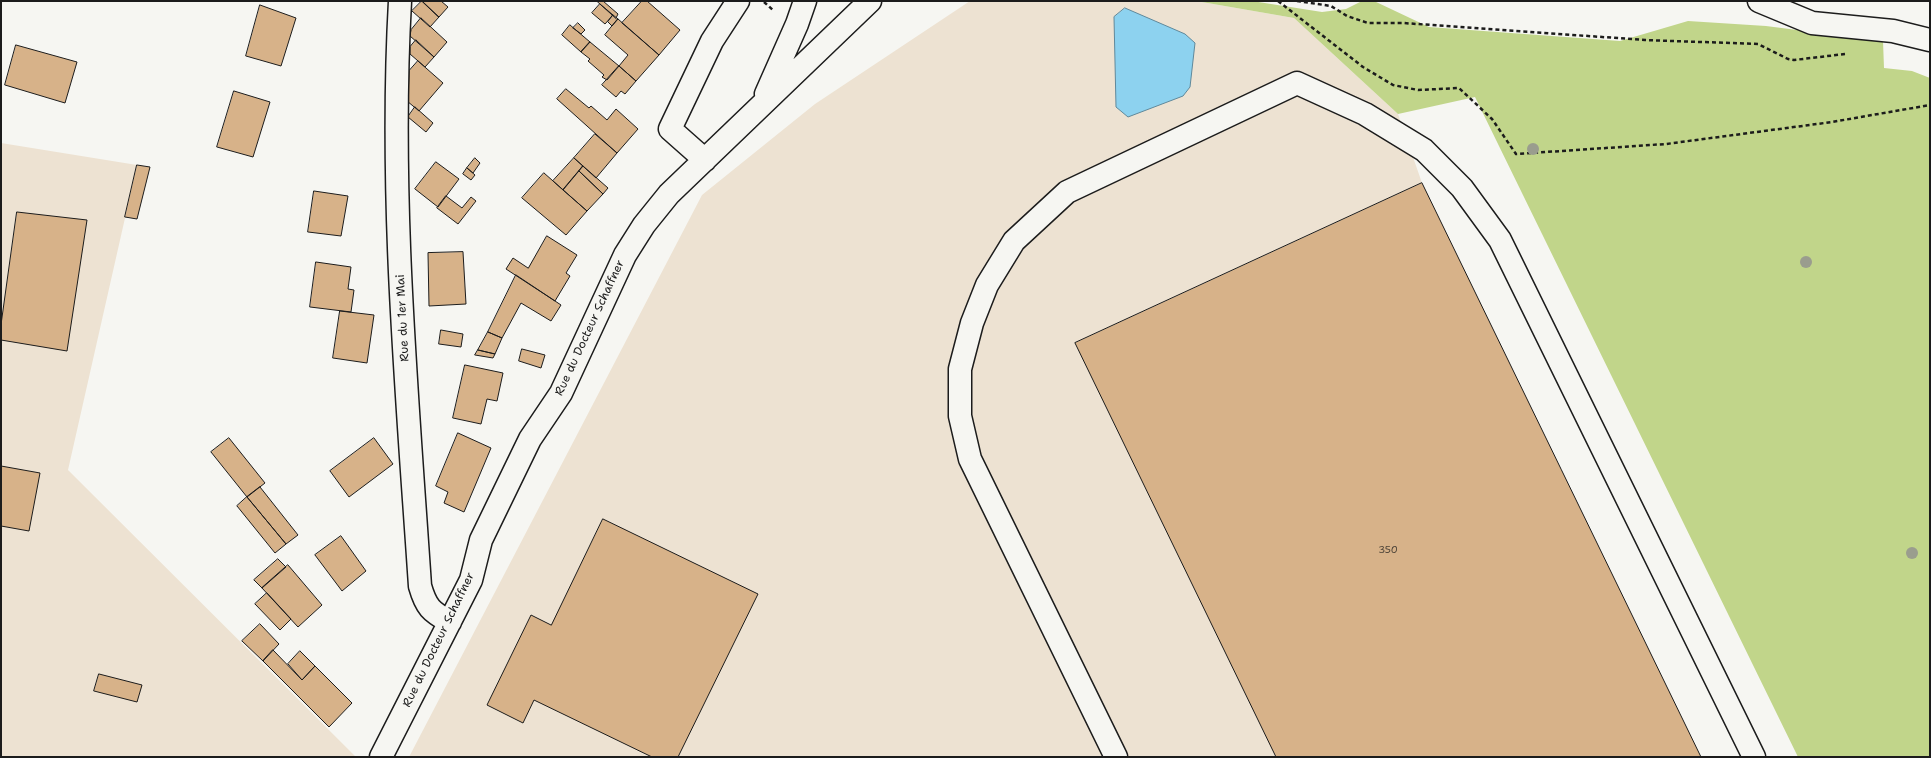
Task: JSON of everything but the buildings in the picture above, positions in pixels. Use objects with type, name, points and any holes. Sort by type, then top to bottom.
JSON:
[{"type":"street","name":"Rue du 1er Mai","points":[[400,1],[396,190],[420,586],[425,603],[432,612],[450,622]]},
{"type":"street","points":[[705,160],[670,128],[712,41],[738,1]]},
{"type":"street","name":"Rue du Docteur Schaffner","points":[[762,103],[797,24],[805,1]]},
{"type":"street","name":"Rue du Docteur Schaffner","points":[[381,757],[471,580],[484,533],[530,439],[561,393],[625,255],[644,225],[669,194],[737,131],[762,103],[870,1]]},
{"type":"street","points":[[1759,1],[1812,24],[1893,31],[1930,40]]},
{"type":"street","points":[[1116,757],[970,459],[960,416],[960,368],[970,331],[987,286],[1014,241],[1067,192],[1297,83],[1365,114],[1424,150],[1462,188],[1500,240],[1754,757]]},
{"type":"path","points":[[1278,1],[1363,67],[1393,85],[1418,90],[1459,88],[1492,119],[1516,154],[1666,144],[1832,122],[1930,106]]},
{"type":"path","points":[[1297,1],[1331,6],[1347,16],[1368,24],[1403,23],[1645,40],[1758,44],[1788,59],[1794,60],[1849,53]]},
{"type":"shaded area","points":[[970,1],[1196,1],[1294,18],[1398,114],[1422,183],[1701,757],[409,757],[702,195],[815,104]]},
{"type":"shaded area","points":[[1,143],[137,165],[68,470],[356,757],[1,757]]},
{"type":"green space","points":[[1196,1],[1252,1],[1322,12],[1346,9],[1362,1],[1374,1],[1429,27],[1620,41],[1688,21],[1766,26],[1883,41],[1884,68],[1912,71],[1930,78],[1930,757],[1798,757],[1475,97],[1398,114],[1294,18]]},
{"type":"water","points":[[1125,8],[1185,34],[1195,43],[1190,87],[1183,96],[1128,117],[1116,107],[1114,17]]}]
